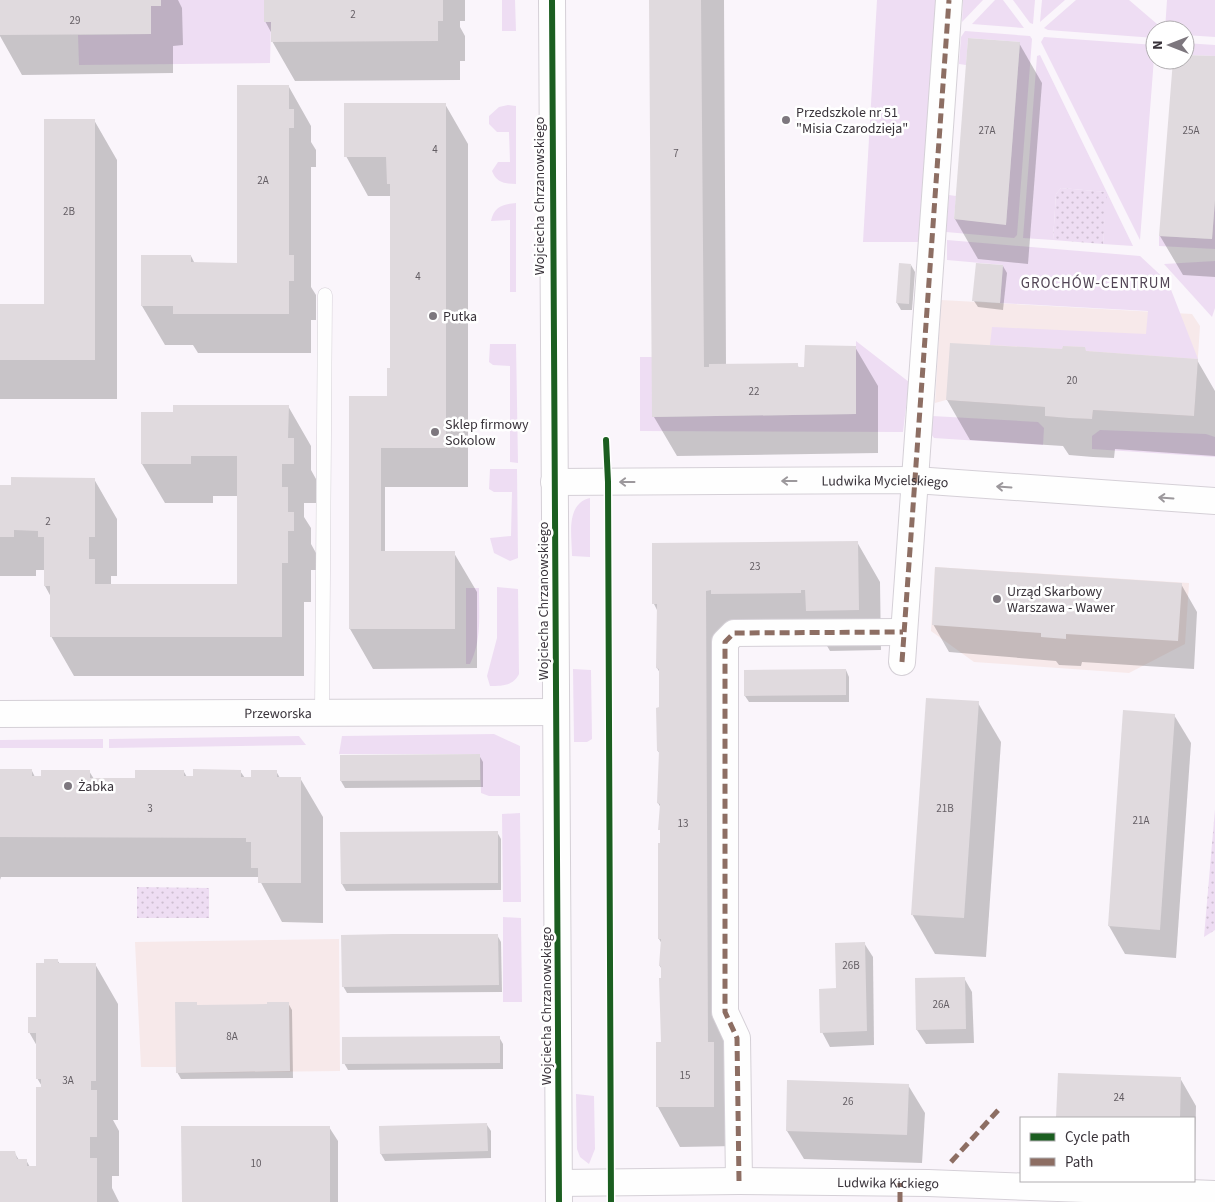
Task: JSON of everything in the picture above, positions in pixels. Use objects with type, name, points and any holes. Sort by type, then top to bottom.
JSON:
[{"type":"street","name":"Wojciecha Chrzanowskiego","points":[[552,0],[559,1193]]},
{"type":"street","points":[[902,662],[949,0]]},
{"type":"street","name":"Ludwika Mycielskiego","points":[[554,482],[915,480],[1215,501]]},
{"type":"street","points":[[739,1181],[737,1038],[725,1012],[725,642],[734,633],[904,632]]},
{"type":"street","name":"Przeworska","points":[[0,714],[556,712]]},
{"type":"street","name":"Ludwika Kickiego","points":[[559,1193],[739,1181],[900,1193],[1215,1194]]},
{"type":"lane","points":[[322,712],[325,296]]},
{"type":"shaded area","points":[[161,0],[264,0],[264,21],[271,22],[270,63],[79,65],[78,35],[151,34],[151,6],[161,6]]},
{"type":"shaded area","points":[[502,0],[515,0],[516,31],[502,31]]},
{"type":"shaded area","points":[[877,0],[942,0],[920,242],[863,242]]},
{"type":"shaded area","points":[[963,0],[983,0],[962,22]]},
{"type":"shaded area","points":[[995,0],[1003,0],[1024,28],[972,24]]},
{"type":"shaded area","points":[[1013,0],[1035,0],[1033,24],[1030,23]]},
{"type":"shaded area","points":[[1042,0],[1065,0],[1040,22]]},
{"type":"shaded area","points":[[1076,0],[1129,0],[1152,20],[1145,20],[1145,37],[1048,30],[1044,28]]},
{"type":"shaded area","points":[[1167,0],[1215,0],[1215,37],[1195,36],[1195,20],[1166,20]]},
{"type":"shaded area","points":[[965,31],[1030,36],[1032,39],[1017,235],[1014,238],[946,232],[949,195],[956,196],[954,219],[1006,224],[1020,42],[968,38],[966,65],[959,64],[961,37]]},
{"type":"shaded area","points":[[1044,37],[1145,44],[1145,70],[1153,70],[1140,240],[1041,42]]},
{"type":"shaded area","points":[[1195,44],[1215,45],[1215,56],[1195,55]]},
{"type":"shaded area","points":[[1040,55],[1133,246],[1103,244],[1106,192],[1061,188],[1056,194],[1053,240],[1023,238],[1037,56]]},
{"type":"shaded area","points":[[516,106],[516,184],[501,182],[492,171],[498,162],[510,162],[509,132],[497,132],[489,124],[489,116],[499,107]]},
{"type":"shaded area","points":[[1061,188],[1107,192],[1103,244],[1053,240],[1056,194]]},
{"type":"shaded area","points":[[1215,200],[1215,249],[1159,246],[1159,236],[1212,239]]},
{"type":"shaded area","points":[[516,203],[516,292],[510,292],[510,220],[491,221],[494,212],[499,207]]},
{"type":"shaded area","points":[[947,240],[1140,256],[1168,282],[1198,359],[1086,351],[1085,347],[1063,346],[1062,349],[990,345],[992,327],[1146,334],[1148,311],[1000,303],[1003,265],[947,260]]},
{"type":"shaded area","points":[[1215,261],[1215,308],[1212,317],[1164,264]]},
{"type":"shaded area","points":[[941,300],[1192,314],[1200,326],[1194,416],[1093,410],[1092,419],[1045,416],[1045,407],[946,400],[935,403]]},
{"type":"shaded area","points":[[856,341],[909,382],[903,432],[640,431],[640,357],[652,357],[653,417],[856,414]]},
{"type":"shaded area","points":[[490,344],[516,344],[518,463],[510,462],[510,366],[493,365],[489,362]]},
{"type":"shaded area","points":[[932,416],[1038,422],[1044,428],[1043,445],[934,438],[931,434]]},
{"type":"shaded area","points":[[1100,430],[1206,434],[1215,437],[1215,457],[1092,449],[1092,436]]},
{"type":"shaded area","points":[[490,469],[517,469],[518,558],[510,561],[494,553],[490,538],[511,536],[512,492],[494,492],[489,489]]},
{"type":"shaded area","points":[[590,498],[590,557],[572,556],[571,530],[573,514],[582,501]]},
{"type":"shaded area","points":[[935,567],[1189,583],[1185,644],[1129,673],[974,662],[931,631]]},
{"type":"shaded area","points":[[497,587],[518,589],[519,674],[510,683],[490,686],[487,676],[497,638]]},
{"type":"shaded area","points":[[466,588],[479,588],[478,636],[470,664],[466,664]]},
{"type":"shaded area","points":[[573,669],[591,670],[592,739],[587,742],[574,742]]},
{"type":"shaded area","points":[[494,734],[520,746],[520,796],[489,796],[481,793],[480,754],[339,754],[342,736]]},
{"type":"shaded area","points":[[299,736],[306,745],[109,748],[109,739]]},
{"type":"shaded area","points":[[103,739],[103,748],[0,748],[0,740]]},
{"type":"shaded area","points":[[1215,809],[1215,930],[1204,937]]},
{"type":"shaded area","points":[[520,813],[521,902],[503,902],[502,814]]},
{"type":"shaded area","points":[[137,887],[209,888],[209,918],[137,918]]},
{"type":"shaded area","points":[[503,917],[521,918],[522,1002],[503,1002]]},
{"type":"shaded area","points":[[339,939],[340,1071],[176,1073],[176,1067],[141,1067],[135,942]]},
{"type":"shaded area","points":[[576,1094],[594,1096],[595,1149],[589,1164],[580,1157],[577,1149]]},
{"type":"building","points":[[0,0],[161,0],[161,6],[151,6],[151,34],[0,35]]},
{"type":"building","points":[[264,0],[443,0],[443,21],[438,21],[438,41],[271,42],[271,22],[264,22]]},
{"type":"building","points":[[649,0],[701,0],[704,367],[709,367],[709,364],[798,363],[798,367],[804,367],[805,345],[856,346],[856,414],[652,417]]},
{"type":"building","points":[[968,38],[1020,42],[1006,225],[954,219]]},
{"type":"building","points":[[1195,55],[1215,56],[1215,200],[1212,239],[1159,236],[1172,70],[1195,70]]},
{"type":"building","points":[[237,85],[289,85],[289,109],[294,109],[294,128],[289,128],[289,255],[294,255],[294,281],[289,281],[289,314],[173,314],[173,306],[141,306],[141,255],[191,255],[191,262],[237,263]]},
{"type":"building","points":[[344,103],[446,103],[446,448],[381,448],[381,551],[455,551],[455,629],[349,629],[349,396],[387,396],[387,368],[390,368],[390,184],[387,184],[386,157],[344,157]]},
{"type":"building","points":[[44,119],[95,119],[95,360],[0,360],[0,304],[44,304]]},
{"type":"building","points":[[899,263],[911,264],[909,304],[896,303]]},
{"type":"building","points":[[976,263],[1003,265],[1000,303],[972,301]]},
{"type":"building","points":[[950,343],[1062,349],[1063,346],[1085,347],[1086,351],[1198,359],[1194,416],[1093,410],[1092,419],[1069,418],[1045,416],[1045,407],[946,400]]},
{"type":"building","points":[[173,405],[289,405],[288,438],[294,438],[294,464],[282,464],[282,487],[288,487],[288,512],[294,512],[294,531],[288,531],[288,563],[282,563],[282,637],[50,637],[50,586],[44,586],[44,537],[38,537],[38,531],[14,530],[14,537],[0,537],[0,485],[11,485],[11,477],[95,478],[95,537],[89,537],[89,559],[95,559],[95,584],[237,584],[237,456],[191,456],[191,464],[141,464],[141,412],[173,412]]},
{"type":"building","points":[[858,541],[859,610],[806,611],[805,590],[801,590],[801,593],[711,594],[711,590],[706,591],[708,1042],[714,1042],[714,1107],[656,1107],[656,1042],[661,1042],[659,978],[661,978],[661,966],[659,966],[661,939],[658,939],[658,843],[660,843],[660,830],[658,830],[660,804],[657,803],[659,751],[657,751],[656,708],[659,707],[659,669],[656,668],[657,604],[652,604],[652,543]]},
{"type":"building","points":[[935,567],[1182,583],[1178,641],[1066,634],[1066,639],[1041,637],[1041,633],[932,625]]},
{"type":"building","points":[[846,669],[846,695],[744,696],[744,670]]},
{"type":"building","points":[[926,698],[979,701],[964,918],[911,915]]},
{"type":"building","points":[[1123,710],[1175,714],[1160,930],[1108,926]]},
{"type":"building","points":[[480,754],[480,780],[340,781],[340,755]]},
{"type":"building","points":[[0,769],[32,769],[32,776],[41,776],[41,770],[90,770],[90,778],[135,778],[135,770],[184,770],[184,776],[193,776],[193,769],[241,770],[241,777],[251,777],[251,770],[277,770],[277,777],[301,777],[301,883],[258,883],[258,868],[251,868],[251,842],[246,842],[246,838],[0,837]]},
{"type":"building","points":[[498,831],[498,883],[341,884],[340,832]]},
{"type":"building","points":[[498,934],[499,985],[342,987],[341,935]]},
{"type":"building","points":[[865,942],[867,1031],[820,1033],[819,989],[836,988],[835,943]]},
{"type":"building","points":[[44,959],[58,959],[58,963],[96,963],[96,1081],[91,1081],[91,1090],[97,1090],[97,1137],[90,1137],[90,1158],[97,1158],[97,1202],[0,1202],[0,1151],[15,1151],[17,1159],[27,1159],[27,1166],[36,1166],[36,1087],[41,1087],[41,1079],[36,1079],[36,1033],[28,1033],[28,1017],[36,1017],[36,963],[44,963]]},
{"type":"building","points":[[965,977],[966,1029],[916,1030],[915,978]]},
{"type":"building","points":[[175,1002],[197,1002],[197,1005],[289,1002],[290,1071],[176,1073]]},
{"type":"building","points":[[500,1036],[500,1063],[342,1064],[342,1037]]},
{"type":"building","points":[[1058,1073],[1181,1077],[1180,1117],[1056,1117]]},
{"type":"building","points":[[787,1080],[909,1084],[907,1135],[786,1131]]},
{"type":"building","points":[[487,1123],[488,1151],[380,1154],[379,1126]]},
{"type":"building","points":[[181,1126],[330,1126],[330,1202],[182,1202]]},
{"type":"marked path","points":[[902,662],[949,0]]},
{"type":"marked path","points":[[739,1181],[737,1038],[725,1012],[725,642],[734,633],[903,632]]},
{"type":"marked path","points":[[951,1162],[1001,1107]]},
{"type":"marked path","points":[[900,1183],[900,1202]]},
{"type":"cycle path","points":[[552,0],[559,1202]]},
{"type":"cycle path","points":[[606,440],[608,482],[611,1202]]},
{"type":"place","name":"Przedszkole nr 51 \"Misia Czarodzieja\"","points":[[786,120]]},
{"type":"place","name":"Putka","points":[[433,316]]},
{"type":"place","name":"Sklep firmowy Sokolow","points":[[435,432]]},
{"type":"place","name":"Urząd Skarbowy Warszawa - Wawer","points":[[997,599]]},
{"type":"place","name":"Żabka","points":[[68,786]]},
{"type":"district","name":"GROCHÓW-CENTRUM","points":[[1096,283]]}]
